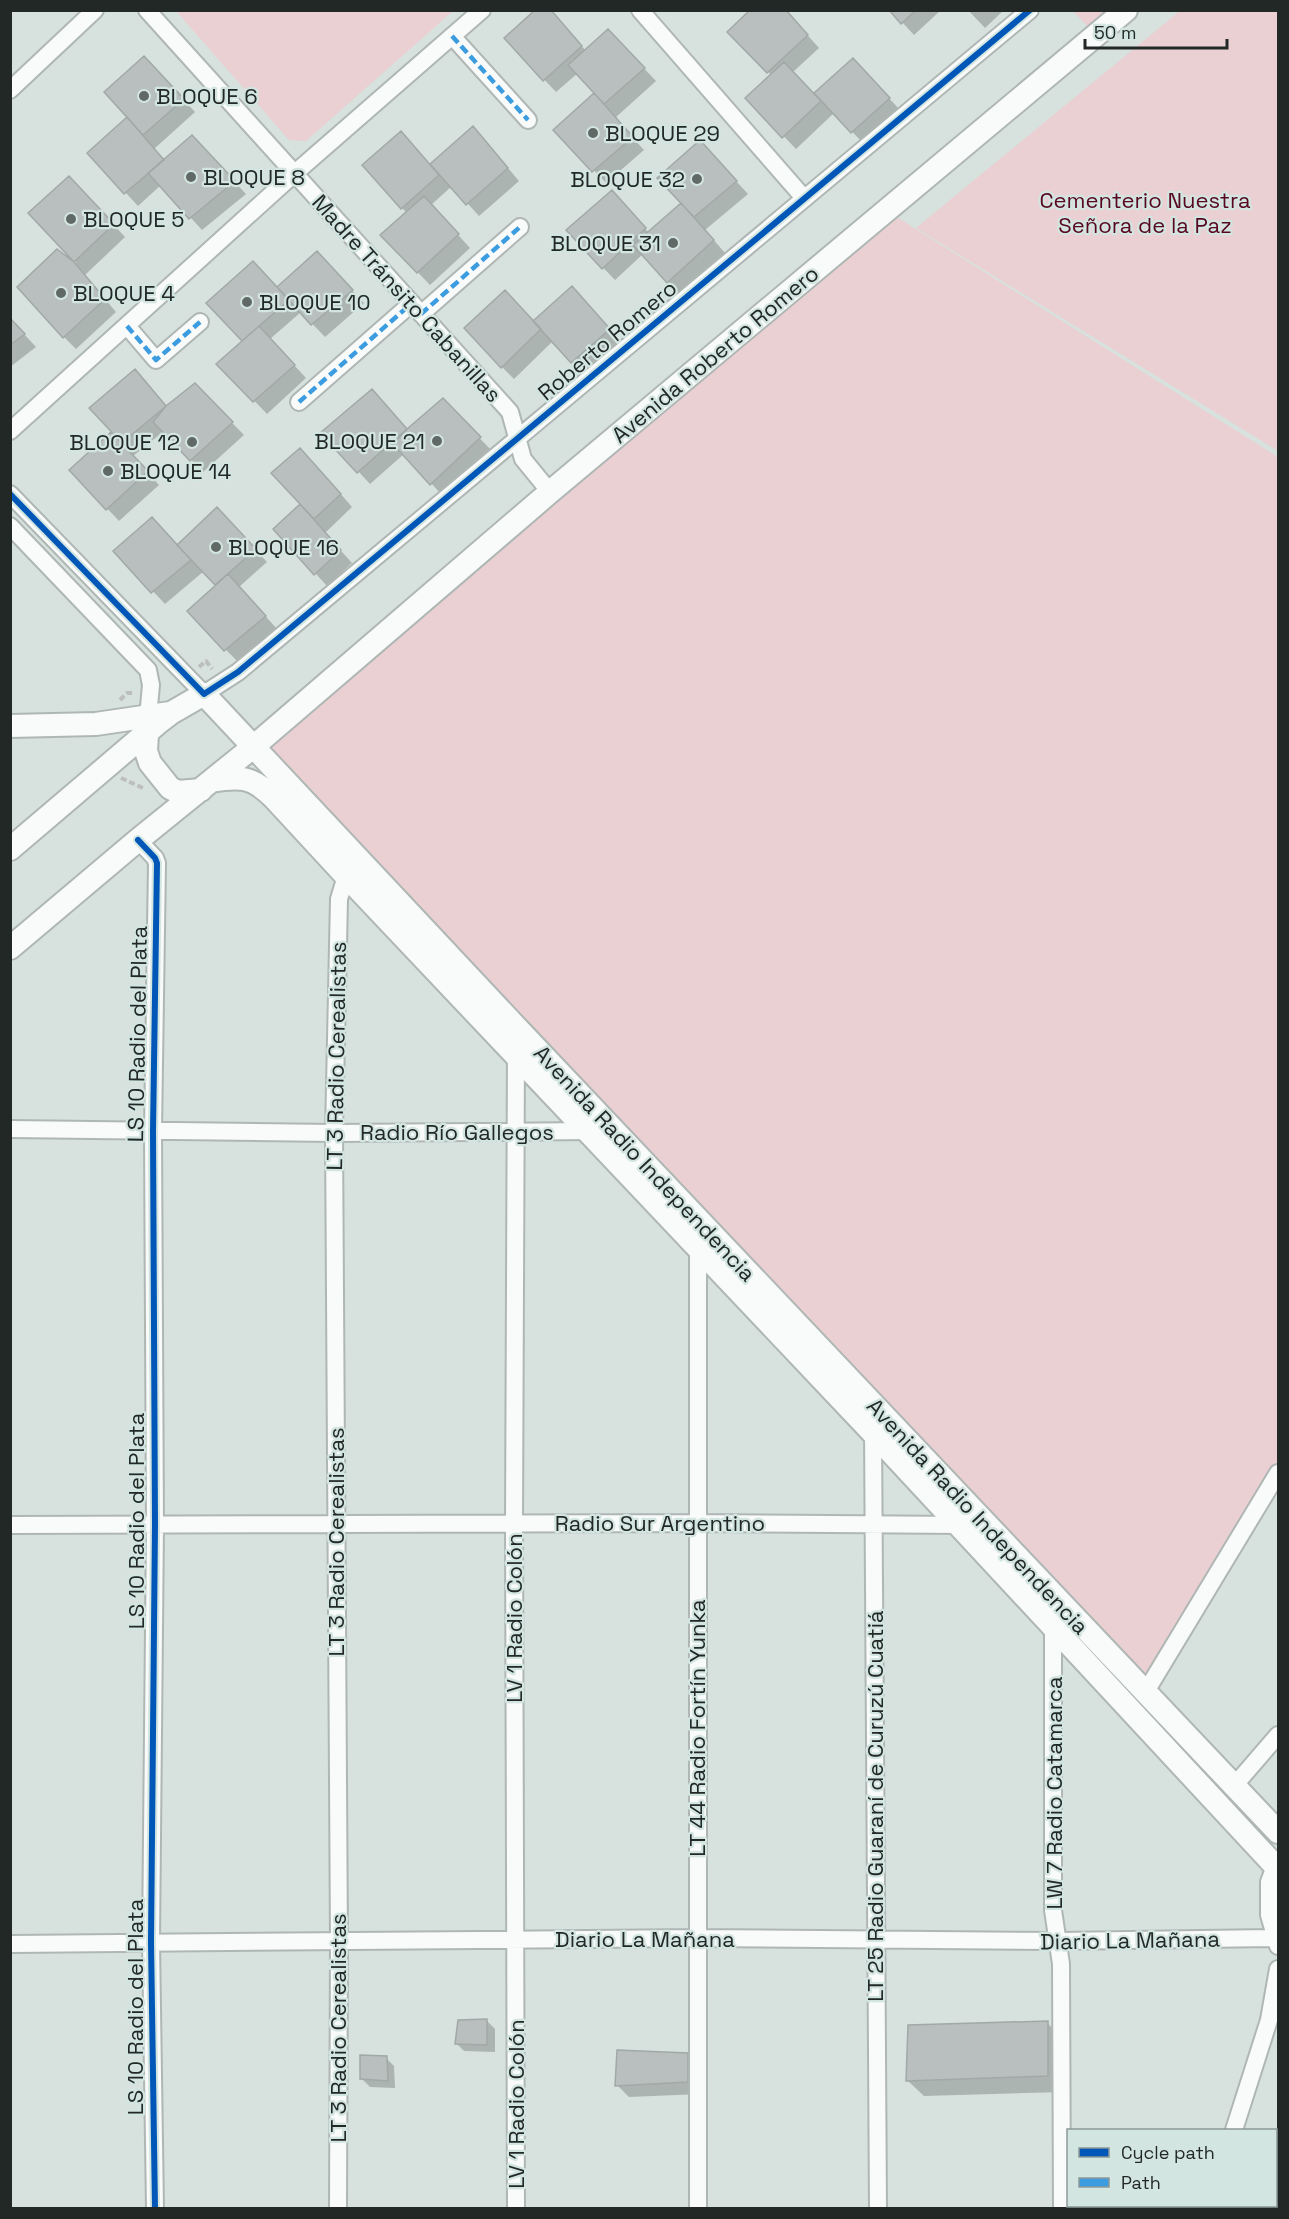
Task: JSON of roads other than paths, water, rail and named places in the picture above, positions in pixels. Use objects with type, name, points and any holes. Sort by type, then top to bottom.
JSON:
[{"type":"main road","name":"Avenida Roberto Romero","points":[[10,948],[253,747],[550,492],[1126,10]]},
{"type":"main road","points":[[10,849],[142,732],[204,694]]},
{"type":"main road","name":"Avenida Radio Independencia","points":[[204,694],[1278,1832]]},
{"type":"main road","name":"Avenida Roberto Romero","points":[[228,720],[240,726],[260,726],[274,721],[307,701]]},
{"type":"main road","points":[[96,724],[108,728],[142,732]]},
{"type":"main road","points":[[10,726],[96,724],[142,732]]},
{"type":"main road","name":"Avenida Radio Independencia","points":[[142,732],[150,763],[170,788],[178,792],[243,777],[265,788],[873,1433],[1277,1868]]},
{"type":"street","points":[[10,90],[95,10]]},
{"type":"street","name":"Madre Tránsito Cabanillas","points":[[147,10],[510,412],[523,459],[550,492]]},
{"type":"street","points":[[10,431],[295,173],[482,10]]},
{"type":"street","points":[[640,10],[804,198]]},
{"type":"street","name":"Roberto Romero","points":[[204,694],[238,672],[1030,10]]},
{"type":"street","points":[[452,36],[528,120]]},
{"type":"street","points":[[299,402],[520,227]]},
{"type":"street","points":[[127,326],[156,360],[200,322]]},
{"type":"street","name":"Avenida Radio Independencia","points":[[10,494],[204,694]]},
{"type":"street","name":"Avenida Radio Independencia","points":[[10,526],[148,670],[151,685],[142,732]]},
{"type":"street","name":"LS 10 Radio del Plata","points":[[138,840],[157,863],[153,1131],[155,1524],[151,1942],[155,2208]]},
{"type":"street","name":"LT 3 Radio Cerealistas","points":[[338,2208],[339,1941],[334,1133],[339,899],[346,876]]},
{"type":"street","name":"LV 1 Radio Colón","points":[[516,2208],[514,1132],[517,1028]]},
{"type":"street","name":"Radio Río Gallegos","points":[[10,1129],[334,1133],[616,1131]]},
{"type":"street","name":"LT 44 Radio Fortín Yunka","points":[[698,1248],[696,1938],[698,2208]]},
{"type":"street","name":"LT 25 Radio Guaraní de Curuzú Cuatiá","points":[[872,1404],[878,2208]]},
{"type":"street","points":[[1145,1693],[1278,1473]]},
{"type":"street","name":"Radio Sur Argentino","points":[[10,1525],[514,1523],[986,1525]]},
{"type":"street","name":"LW 7 Radio Catamarca","points":[[1053,1629],[1053,1910],[1061,1964],[1062,2208]]},
{"type":"street","points":[[1234,1786],[1278,1735]]},
{"type":"street","points":[[1277,1868],[1269,1882],[1269,1915],[1278,1940]]},
{"type":"street","name":"Diario La Mañana","points":[[10,1944],[696,1938],[1278,1940]]},
{"type":"street","points":[[1234,2129],[1269,2020],[1278,1969]]},
{"type":"place","name":"BLOQUE 6","points":[[144,96]]},
{"type":"place","name":"BLOQUE 29","points":[[593,133]]},
{"type":"place","name":"BLOQUE 8","points":[[191,177]]},
{"type":"place","name":"BLOQUE 32","points":[[697,179]]},
{"type":"place","name":"BLOQUE 5","points":[[71,219]]},
{"type":"place","name":"BLOQUE 31","points":[[673,243]]},
{"type":"place","name":"BLOQUE 4","points":[[61,293]]},
{"type":"place","name":"BLOQUE 10","points":[[247,302]]},
{"type":"place","name":"BLOQUE 21","points":[[437,441]]},
{"type":"place","name":"BLOQUE 12","points":[[192,442]]},
{"type":"place","name":"BLOQUE 14","points":[[108,471]]},
{"type":"place","name":"BLOQUE 16","points":[[216,547]]},
{"type":"park label","name":"Cementerio Nuestra Señora de la Paz","points":[[1145,212]]}]
